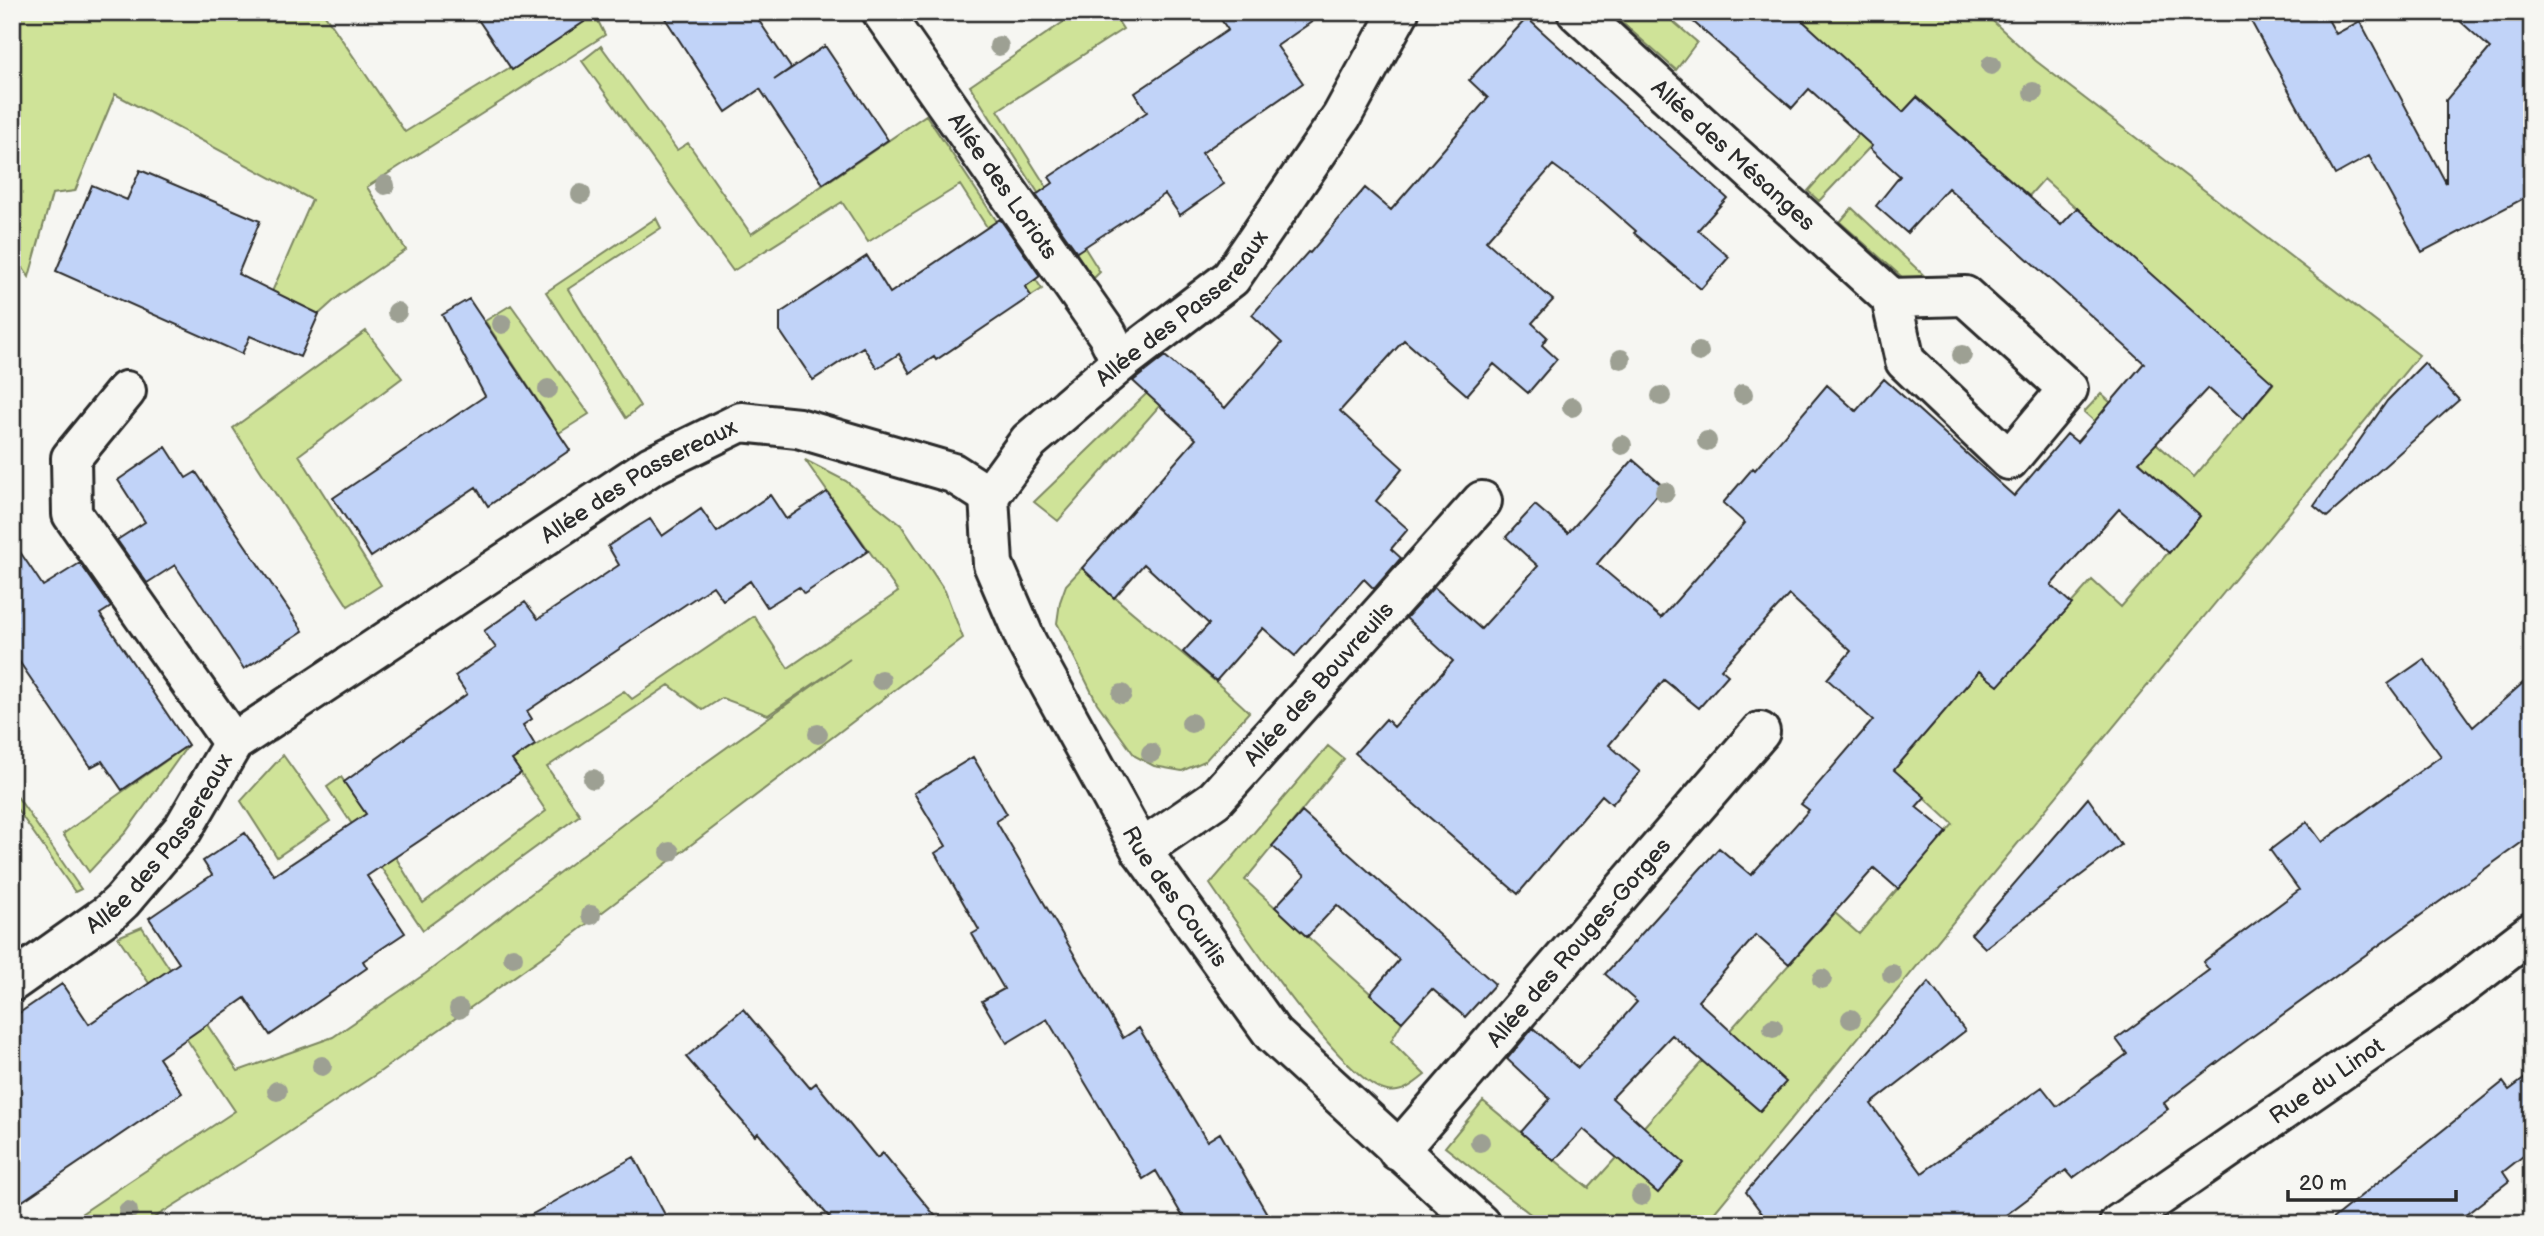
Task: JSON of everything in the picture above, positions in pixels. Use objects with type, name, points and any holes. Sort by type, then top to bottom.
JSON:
[{"type":"street","name":"Allée des Loriots","points":[[882,12],[1107,334],[1121,362]]},
{"type":"street","name":"Allée des Passereaux","points":[[12,982],[108,915],[122,901],[183,829],[233,743],[651,466],[741,422],[798,428],[901,460],[953,472],[989,496],[1029,441],[1121,362],[1231,278],[1342,116],[1399,12]]},
{"type":"street","name":"Allée des Mésanges","points":[[1577,12],[1891,298]]},
{"type":"street","points":[[1965,296],[2068,389],[2009,460],[1905,361],[1891,298],[1965,296]]},
{"type":"street","points":[[126,390],[71,458],[72,514],[233,743]]},
{"type":"street","name":"Rue des Courlis","points":[[989,496],[993,564],[1027,643],[1141,850],[1273,1034],[1468,1220]]},
{"type":"street","name":"Allée des Bouvreuils","points":[[1141,850],[1215,799],[1482,501]]},
{"type":"street","name":"Allée des Rouges-Gorges","points":[[1398,1151],[1760,732]]},
{"type":"street","name":"Rue du Linot","points":[[2119,1224],[2434,1006],[2532,932]]},
{"type":"green space","points":[[12,12],[323,12],[405,132],[595,15],[605,35],[367,187],[406,250],[339,296],[319,314],[271,294],[312,200],[115,94],[75,191],[52,194],[29,277],[12,252]]},
{"type":"green space","points":[[1078,12],[1112,12],[1123,29],[998,110],[1100,272],[1093,279],[970,86]]},
{"type":"green space","points":[[1610,12],[1662,12],[1697,42],[1676,70]]},
{"type":"green space","points":[[1792,12],[1983,12],[2036,61],[2419,355],[1705,1224],[1543,1224],[1445,1147],[1483,1101],[1589,1188],[1835,913],[1859,934],[1953,824],[1892,768],[1903,754],[1979,671],[1998,686],[2092,580],[2121,607],[2200,516],[2084,412],[2101,394],[2194,477],[2273,384],[2044,179],[2029,196],[1917,97],[1819,201],[1808,191],[1889,100]]},
{"type":"green space","points":[[601,46],[677,150],[688,143],[751,234],[926,115],[1042,289],[1031,296],[960,185],[868,242],[842,202],[733,271],[582,61]]},
{"type":"green space","points":[[1852,208],[1931,282],[1920,293],[1840,222]]},
{"type":"green space","points":[[656,218],[661,228],[568,289],[640,406],[626,418],[546,292]]},
{"type":"green space","points":[[511,305],[589,414],[559,433],[485,321]]},
{"type":"green space","points":[[366,331],[402,378],[299,455],[381,585],[348,606],[233,428]]},
{"type":"green space","points":[[1172,369],[1184,378],[1058,521],[1034,502]]},
{"type":"green space","points":[[805,460],[846,481],[901,525],[945,591],[963,638],[563,942],[381,1071],[262,1150],[144,1224],[66,1224],[235,1111],[118,937],[142,927],[238,1071],[333,1037],[425,974],[684,778],[850,659],[768,715],[722,698],[703,710],[669,685],[547,767],[580,815],[423,930],[327,787],[341,777],[389,846],[423,903],[546,811],[512,760],[624,691],[632,699],[754,616],[788,668],[898,592]]},
{"type":"green space","points":[[1082,568],[1249,712],[1205,761],[1182,771],[1154,766],[1135,756],[1097,703],[1057,623],[1066,585]]},
{"type":"green space","points":[[188,745],[126,832],[89,872],[63,834]]},
{"type":"green space","points":[[1328,746],[1344,759],[1245,880],[1402,1022],[1391,1041],[1425,1075],[1403,1090],[1387,1091],[1368,1081],[1345,1061],[1292,1000],[1210,884]]},
{"type":"green space","points":[[283,755],[330,821],[277,857],[241,801]]},
{"type":"green space","points":[[12,789],[81,889],[75,892],[12,802]]},
{"type":"building","points":[[473,12],[599,12],[512,70]]},
{"type":"building","points":[[661,12],[753,12],[791,68],[774,80],[825,46],[888,140],[823,184],[760,89],[726,112]]},
{"type":"building","points":[[1216,12],[1326,12],[1277,46],[1303,83],[1202,153],[1224,184],[1180,215],[1165,194],[1077,252],[1036,195],[1053,183],[1049,177],[1147,112],[1135,93],[1228,30]]},
{"type":"building","points":[[1682,12],[1793,12],[1903,112],[1917,97],[2061,225],[2077,208],[2273,383],[2243,419],[2208,388],[2139,462],[2200,516],[2169,553],[2119,509],[2051,585],[2072,604],[1998,686],[1979,671],[1894,770],[1925,797],[1916,807],[1947,832],[1898,889],[1874,868],[1789,964],[1756,935],[1698,1001],[1786,1082],[1760,1111],[1672,1035],[1612,1098],[1684,1163],[1658,1193],[1583,1129],[1554,1161],[1521,1132],[1550,1099],[1507,1059],[1533,1028],[1578,1068],[1637,1002],[1605,974],[1719,848],[1751,875],[1809,810],[1801,804],[1873,720],[1827,679],[1851,651],[1789,595],[1721,669],[1728,675],[1699,708],[1664,680],[1609,745],[1640,772],[1612,804],[1602,795],[1518,894],[1355,753],[1386,719],[1394,727],[1453,661],[1406,618],[1434,587],[1481,629],[1538,566],[1506,537],[1535,505],[1568,533],[1633,460],[1664,487],[1597,564],[1661,618],[1745,523],[1723,503],[1753,468],[1755,470],[1827,385],[1856,411],[1884,379],[2014,496],[2067,434],[2077,442],[2144,363],[1948,188],[1907,233],[1876,206],[1900,176],[1870,149],[1872,146],[1809,89],[1792,108]]},
{"type":"building","points":[[2246,12],[2324,12],[2336,34],[2360,21],[2446,183],[2446,100],[2490,48],[2450,12],[2532,12],[2532,194],[2422,252],[2369,156],[2335,175]]},
{"type":"building","points":[[1527,18],[1727,198],[1698,230],[1729,257],[1701,289],[1634,233],[1636,231],[1603,202],[1553,165],[1486,241],[1553,300],[1532,323],[1547,337],[1542,345],[1557,359],[1528,393],[1494,364],[1467,395],[1404,340],[1340,411],[1403,468],[1376,501],[1408,529],[1391,549],[1401,558],[1374,589],[1364,579],[1295,656],[1263,628],[1216,681],[1183,652],[1209,624],[1144,564],[1114,598],[1082,568],[1196,439],[1133,381],[1165,356],[1225,408],[1282,343],[1252,315],[1308,252],[1310,253],[1365,188],[1391,210],[1488,98],[1469,80]]},
{"type":"building","points":[[140,170],[260,221],[238,274],[319,314],[300,357],[250,336],[242,354],[56,271],[92,185],[127,200]]},
{"type":"building","points":[[1000,219],[1040,276],[1025,287],[1031,296],[936,360],[934,357],[910,373],[899,354],[877,368],[863,347],[813,380],[780,331],[780,313],[867,256],[890,293]]},
{"type":"building","points":[[469,299],[570,450],[488,506],[476,487],[371,557],[333,498],[485,396],[442,315]]},
{"type":"building","points":[[2424,363],[2459,400],[2327,517],[2314,506],[2387,401]]},
{"type":"building","points":[[166,447],[186,478],[196,472],[303,631],[244,669],[175,565],[147,583],[117,540],[145,522],[118,480]]},
{"type":"building","points":[[827,492],[868,551],[804,594],[799,587],[767,607],[750,581],[723,600],[713,586],[527,711],[532,719],[523,725],[535,745],[512,760],[521,773],[367,876],[405,933],[363,961],[367,968],[270,1035],[245,998],[159,1058],[182,1093],[12,1208],[12,1018],[62,984],[89,1024],[179,963],[149,918],[212,875],[203,861],[245,833],[274,875],[366,814],[344,782],[467,694],[455,676],[496,648],[484,631],[525,602],[538,619],[619,565],[608,546],[629,532],[650,519],[662,536],[701,509],[717,532],[770,495],[786,519]]},
{"type":"building","points":[[12,540],[43,586],[80,563],[111,607],[100,614],[188,745],[122,790],[102,761],[91,767],[12,651]]},
{"type":"building","points":[[2424,659],[2473,727],[2532,675],[2532,835],[2242,1044],[2164,1103],[2168,1109],[2073,1178],[2066,1170],[1994,1224],[1770,1224],[1746,1192],[1929,982],[1965,1031],[1871,1104],[1922,1173],[2042,1087],[2057,1106],[2127,1054],[2116,1039],[2209,970],[2203,962],[2299,890],[2270,850],[2307,822],[2322,842],[2441,756],[2388,684]]},
{"type":"building","points":[[973,757],[1007,814],[996,821],[1123,1038],[1139,1028],[1207,1141],[1220,1133],[1273,1224],[1187,1224],[1156,1171],[1143,1179],[1047,1019],[1007,1043],[982,1001],[1004,989],[972,934],[979,930],[935,853],[946,846],[914,793]]},
{"type":"building","points":[[2088,798],[2121,845],[1985,948],[1971,934]]},
{"type":"building","points":[[1302,812],[1495,984],[1465,1017],[1432,989],[1402,1022],[1370,994],[1399,960],[1337,905],[1307,937],[1275,907],[1305,875],[1272,846]]},
{"type":"building","points":[[743,1009],[810,1088],[816,1083],[877,1158],[883,1153],[942,1224],[835,1224],[758,1133],[755,1136],[686,1057]]},
{"type":"building","points":[[2532,1073],[2532,1149],[2503,1172],[2509,1181],[2454,1224],[2326,1224],[2503,1082],[2509,1090]]},
{"type":"building","points":[[634,1157],[670,1224],[515,1224]]}]
